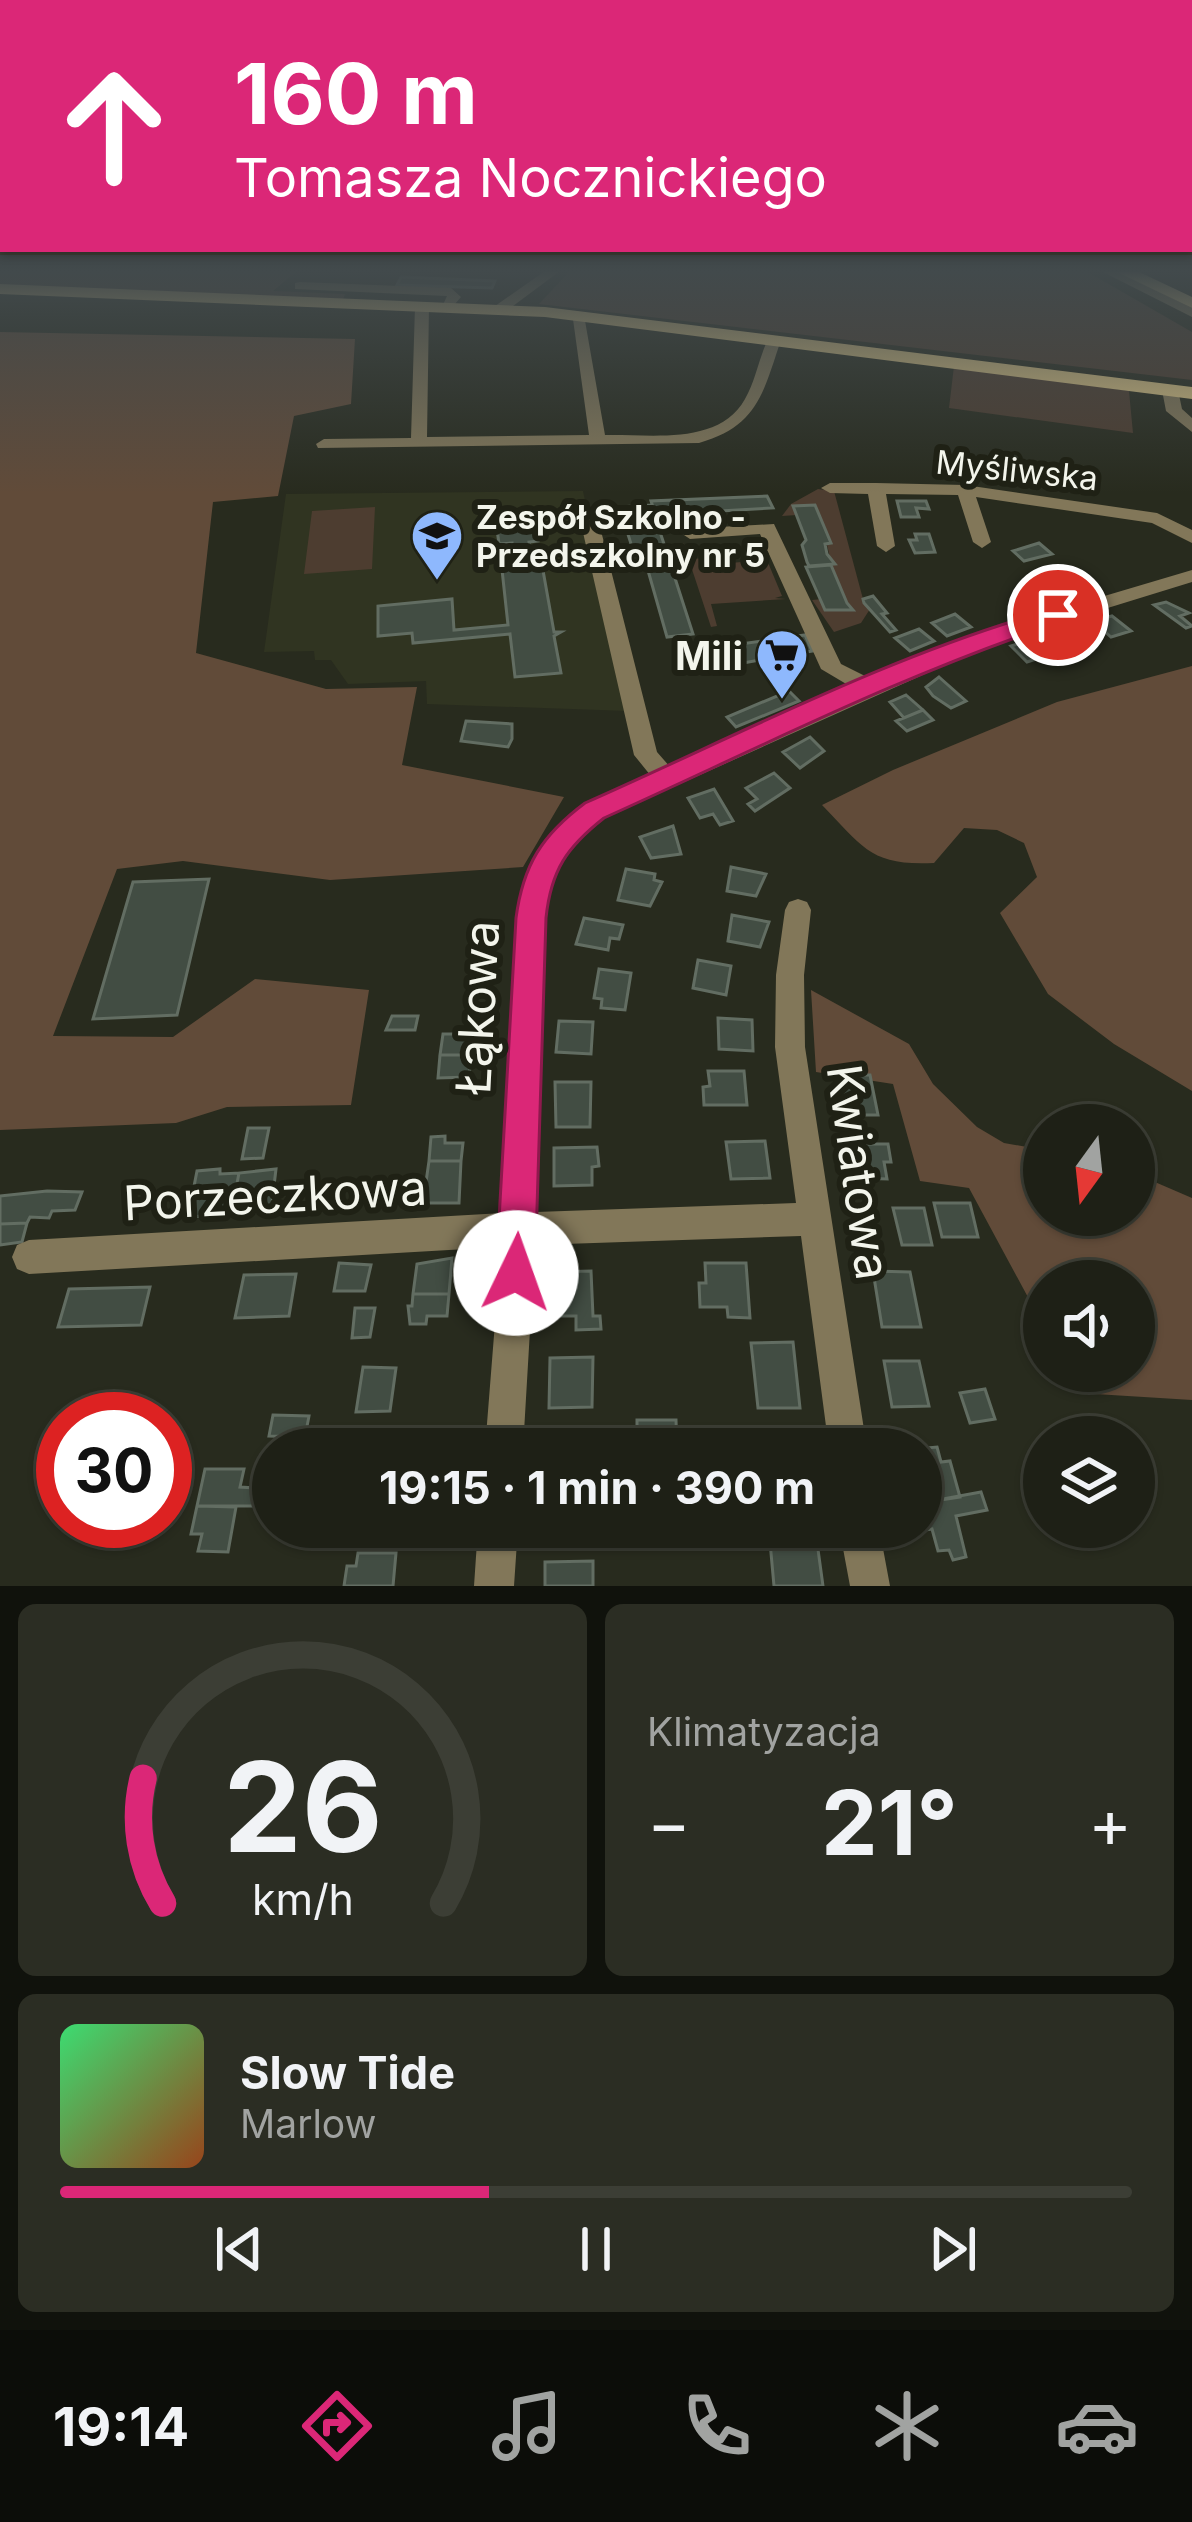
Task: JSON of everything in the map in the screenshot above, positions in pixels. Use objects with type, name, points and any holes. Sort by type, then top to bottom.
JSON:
[{"type":"main road","points":[[814,345],[1192,393]]},
{"type":"street","points":[[419,443],[421,345]]},
{"type":"street","points":[[582,345],[598,441]]},
{"type":"street","points":[[324,444],[699,438],[738,424],[748,410],[772,345]]},
{"type":"street","points":[[1170,390],[1174,411],[1192,427]]},
{"type":"street","name":"Myśliwska","points":[[830,488],[965,490],[1157,518],[1192,537]]},
{"type":"street","points":[[876,488],[886,546]]},
{"type":"street","points":[[965,490],[982,542]]},
{"type":"street","points":[[588,515],[646,755],[668,778]]},
{"type":"street","points":[[690,533],[767,528],[832,669],[868,687]]},
{"type":"street","name":"Łąkowa","points":[[505,1428],[535,883],[547,856],[565,833],[595,811],[988,638],[1192,577]]},
{"type":"street","name":"Kwiatowa","points":[[798,910],[790,975],[790,1047],[845,1428]]},
{"type":"street","name":"Porzeczkowa","points":[[29,1257],[519,1228],[814,1219]]},
{"type":"street","points":[[494,1586],[497,1548]]},
{"type":"street","points":[[863,1548],[870,1586]]},
{"type":"shaded area","points":[[0,345],[355,345],[351,404],[294,416],[278,496],[213,502],[196,653],[326,689],[417,687],[402,765],[564,797],[523,867],[330,880],[183,861],[117,869],[53,1036],[173,1037],[255,979],[369,990],[351,1105],[227,1107],[176,1123],[0,1130]]},
{"type":"shaded area","points":[[891,345],[1192,345],[1192,380]]},
{"type":"shaded area","points":[[954,366],[1129,391],[1133,433],[949,408]]},
{"type":"shaded area","points":[[818,489],[834,491],[863,599],[870,609],[861,623],[834,632],[812,600],[823,599],[841,611],[853,609],[834,574],[815,505],[794,506],[797,515],[782,516],[791,504]]},
{"type":"shaded area","name":"Zespół Szkolno - Przedszkolny nr 5","points":[[583,491],[628,711],[427,704],[426,681],[348,684],[331,660],[315,660],[314,651],[264,652],[286,494]]},
{"type":"shaded area","points":[[375,507],[372,569],[304,574],[312,511]]},
{"type":"shaded area","points":[[683,542],[691,559],[706,558],[709,565],[763,560],[764,553],[782,596],[775,598],[786,599],[711,604],[717,626],[711,627]]},
{"type":"shaded area","points":[[1192,666],[1192,1091],[1114,1044],[1048,994],[1000,913],[1037,877],[1024,843],[997,830],[964,828],[934,863],[896,861],[859,843],[822,805],[1057,702]]},
{"type":"shaded area","points":[[811,990],[909,1044],[933,1084],[977,1127],[1004,1143],[1023,1146],[1023,1236],[1155,1236],[1155,1182],[1192,1198],[1192,1400],[1078,1392],[1155,1392],[1155,1260],[1023,1260],[1023,1288],[969,1188],[920,1181],[893,1084],[816,1072]]},
{"type":"building","points":[[767,496],[773,508],[655,513],[651,501]]},
{"type":"building","points":[[897,501],[926,501],[929,509],[916,508],[919,517],[901,517]]},
{"type":"building","points":[[652,505],[657,523],[625,525],[620,507]]},
{"type":"building","points":[[815,505],[831,543],[825,544],[827,554],[835,564],[809,566],[807,562],[802,545],[806,540],[793,506]]},
{"type":"building","points":[[533,512],[538,541],[529,542],[530,549],[539,548],[554,632],[561,632],[554,636],[561,673],[515,677],[510,634],[413,643],[412,633],[378,636],[378,606],[452,599],[454,630],[508,625],[500,551],[512,550],[512,543],[499,544],[495,515]]},
{"type":"building","points":[[657,523],[664,544],[632,547],[625,525]]},
{"type":"building","points":[[915,534],[929,534],[935,552],[915,553],[909,540],[917,540]]},
{"type":"building","points":[[1039,543],[1052,554],[1024,561],[1013,551]]},
{"type":"building","points":[[664,544],[693,634],[667,637],[641,546]]},
{"type":"building","points":[[831,565],[853,610],[825,610],[806,567]]},
{"type":"building","points":[[873,596],[896,630],[890,632],[864,603],[863,599]]},
{"type":"building","points":[[1166,602],[1189,613],[1180,616],[1192,626],[1186,628],[1154,605]]},
{"type":"building","points":[[955,614],[971,627],[947,636],[932,623]]},
{"type":"building","points":[[1112,616],[1131,631],[1111,637],[1093,621]]},
{"type":"building","points":[[919,629],[934,641],[910,651],[895,638]]},
{"type":"building","points":[[805,635],[812,651],[743,663],[703,667],[697,650]]},
{"type":"building","points":[[1031,640],[1049,655],[1027,662],[1011,646]]},
{"type":"building","points":[[939,677],[966,701],[951,708],[933,696],[926,687]]},
{"type":"building","points":[[789,691],[799,701],[736,727],[727,717]]},
{"type":"building","points":[[906,695],[923,710],[904,718],[890,702]]},
{"type":"building","points":[[923,710],[933,720],[907,731],[896,721]]},
{"type":"building","points":[[466,721],[512,724],[508,747],[461,741]]},
{"type":"building","points":[[810,737],[824,751],[800,768],[783,752]]},
{"type":"building","points":[[774,773],[790,788],[755,811],[748,804],[757,799],[746,788]]},
{"type":"building","points":[[714,789],[733,821],[720,825],[713,814],[700,818],[688,798]]},
{"type":"building","points":[[673,826],[681,854],[651,858],[640,837]]},
{"type":"building","points":[[731,867],[766,874],[756,896],[727,891]]},
{"type":"building","points":[[626,869],[655,874],[654,880],[662,882],[650,906],[618,900]]},
{"type":"building","points":[[209,879],[177,1015],[93,1019],[133,882]]},
{"type":"building","points":[[732,915],[769,922],[760,947],[728,941]]},
{"type":"building","points":[[584,918],[623,925],[619,939],[610,938],[608,950],[576,944]]},
{"type":"building","points":[[698,960],[731,966],[726,995],[693,988]]},
{"type":"building","points":[[599,969],[631,973],[625,1010],[601,1008],[602,999],[594,998]]},
{"type":"building","points":[[392,1016],[418,1016],[415,1030],[386,1030]]},
{"type":"building","points":[[718,1018],[752,1020],[753,1051],[719,1049]]},
{"type":"building","points":[[559,1021],[593,1022],[591,1054],[556,1052]]},
{"type":"building","points":[[443,1034],[472,1034],[471,1055],[440,1055]]},
{"type":"building","points":[[440,1055],[471,1055],[469,1077],[438,1078]]},
{"type":"building","points":[[708,1071],[744,1071],[747,1105],[704,1105],[703,1087],[710,1086]]},
{"type":"building","points":[[839,1075],[870,1075],[878,1115],[845,1115]]},
{"type":"building","points":[[555,1082],[591,1082],[590,1127],[556,1127]]},
{"type":"building","points":[[248,1128],[269,1128],[263,1158],[242,1159]]},
{"type":"building","points":[[445,1136],[445,1143],[463,1143],[461,1161],[429,1161],[431,1137]]},
{"type":"building","points":[[765,1141],[770,1178],[731,1179],[726,1142]]},
{"type":"building","points":[[850,1144],[888,1144],[887,1179],[857,1178]]},
{"type":"building","points":[[597,1147],[599,1166],[592,1167],[592,1185],[554,1186],[554,1148]]},
{"type":"building","points":[[429,1161],[461,1161],[459,1203],[423,1203]]},
{"type":"building","points":[[220,1169],[220,1174],[239,1173],[231,1214],[188,1217],[197,1171]]},
{"type":"building","points":[[276,1169],[271,1211],[231,1214],[239,1173]]},
{"type":"building","points":[[82,1192],[75,1210],[52,1211],[49,1218],[30,1217],[27,1223],[0,1224],[0,1196]]},
{"type":"building","points":[[934,1203],[970,1203],[978,1237],[942,1237]]},
{"type":"building","points":[[893,1208],[924,1208],[932,1245],[902,1245]]},
{"type":"building","points":[[27,1223],[22,1242],[0,1245],[0,1224]]},
{"type":"building","points":[[452,1258],[449,1294],[413,1294],[417,1264]]},
{"type":"building","points":[[339,1263],[371,1265],[365,1291],[334,1291]]},
{"type":"building","points":[[705,1263],[746,1263],[750,1318],[728,1317],[727,1307],[700,1307],[699,1283],[706,1283]]},
{"type":"building","points":[[591,1271],[593,1316],[600,1316],[601,1329],[576,1330],[576,1316],[551,1316],[552,1272]]},
{"type":"building","points":[[873,1271],[910,1272],[921,1327],[882,1327]]},
{"type":"building","points":[[296,1274],[289,1316],[235,1318],[244,1275]]},
{"type":"building","points":[[150,1287],[141,1325],[58,1327],[69,1289]]},
{"type":"building","points":[[413,1294],[449,1294],[447,1316],[427,1316],[426,1324],[410,1324],[408,1306],[412,1306]]},
{"type":"building","points":[[355,1308],[375,1308],[370,1337],[352,1338]]},
{"type":"building","points":[[793,1342],[800,1408],[758,1408],[751,1343]]},
{"type":"building","points":[[593,1357],[592,1407],[549,1408],[550,1358]]},
{"type":"building","points":[[884,1361],[919,1361],[929,1406],[892,1407]]},
{"type":"building","points":[[363,1367],[396,1368],[390,1411],[356,1412]]},
{"type":"building","points":[[985,1389],[995,1419],[970,1423],[960,1393]]},
{"type":"building","points":[[273,1415],[309,1416],[307,1428],[271,1428]]},
{"type":"building","points":[[637,1420],[676,1420],[676,1428],[637,1428]]},
{"type":"building","points":[[950,1461],[960,1497],[942,1500],[942,1462]]},
{"type":"building","points":[[205,1469],[244,1469],[240,1487],[252,1488],[252,1506],[197,1506]]},
{"type":"building","points":[[981,1492],[987,1510],[956,1516],[966,1557],[953,1560],[949,1550],[938,1551],[942,1548],[942,1499]]},
{"type":"building","points":[[197,1506],[236,1507],[228,1552],[198,1551],[202,1534],[192,1534]]},
{"type":"building","points":[[771,1548],[818,1548],[823,1586],[774,1586]]},
{"type":"building","points":[[358,1553],[396,1553],[393,1586],[344,1586],[347,1566],[356,1566]]},
{"type":"building","points":[[593,1561],[593,1586],[545,1586],[545,1562]]},
{"type":"place","name":"Zespół Szkolno - Przedszkolny nr 5","points":[[437,582]]},
{"type":"place","name":"Mili","points":[[782,701]]},
{"type":"route","points":[[516,1273],[531,918],[535,883],[547,856],[565,833],[595,811],[868,687],[1058,615]]}]
